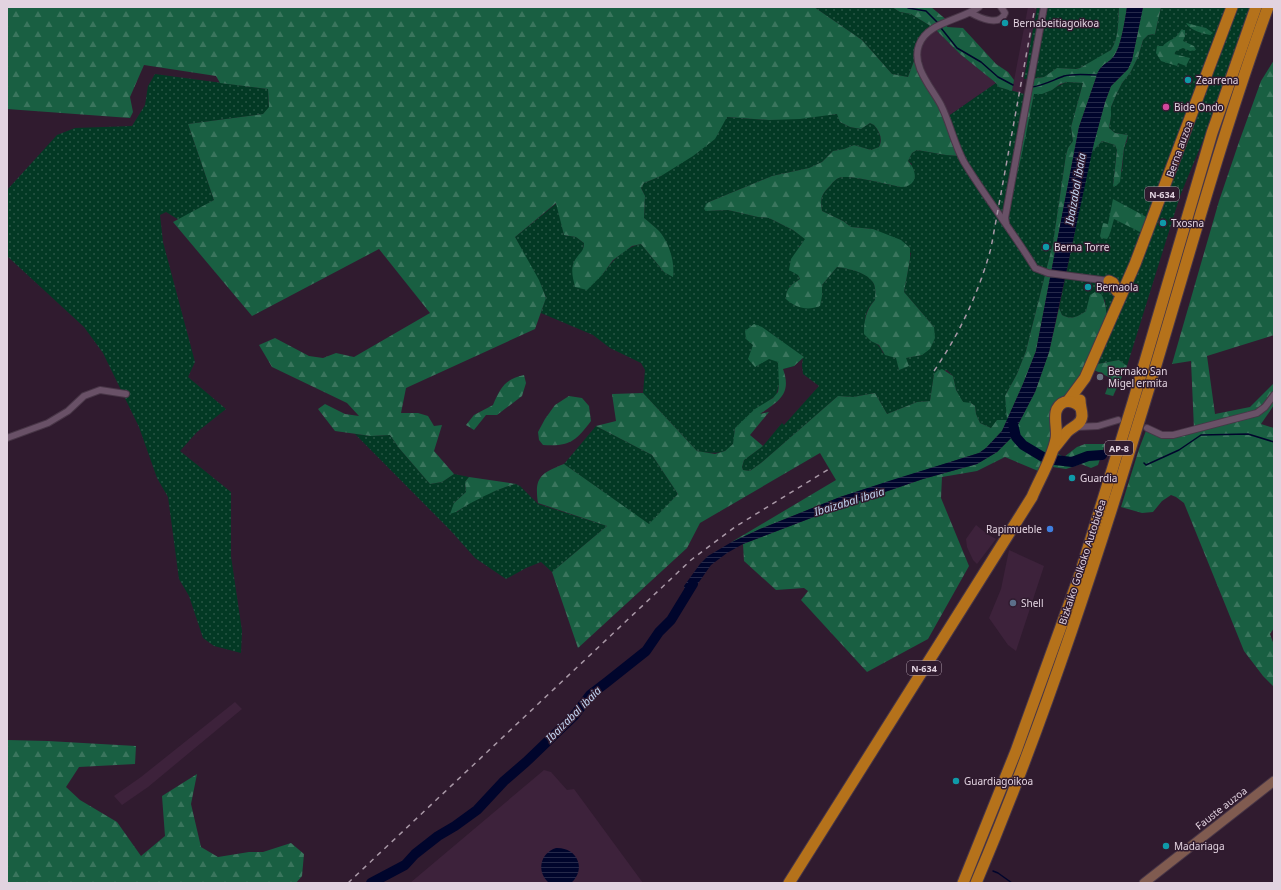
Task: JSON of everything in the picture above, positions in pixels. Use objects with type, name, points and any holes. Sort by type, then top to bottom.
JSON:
[{"type":"highway","name":"Berna auzoa","points":[[1085,378],[1135,264],[1232,7]]},
{"type":"highway","name":"Bizkaiko Golkoko Autobidea","points":[[963,883],[1016,751],[1080,574],[1133,402],[1212,133],[1256,7]]},
{"type":"highway","name":"Bizkaiko Golkoko Autobidea","points":[[976,883],[1011,800],[1091,577],[1152,379],[1221,144],[1268,7]]},
{"type":"highway","points":[[1113,316],[1114,302],[1119,286],[1135,264]]},
{"type":"highway","points":[[1109,281],[1119,286]]},
{"type":"highway","name":"N-634","points":[[789,883],[1032,497],[1053,449],[1057,435],[1055,416],[1057,408],[1060,404],[1068,401],[1085,378]]},
{"type":"highway","name":"N-634","points":[[1053,449],[1073,428],[1079,424],[1081,412],[1081,392],[1085,378]]},
{"type":"highway","points":[[1068,401],[1077,404],[1081,412]]},
{"type":"highway","points":[[1056,421],[1062,427],[1073,428]]},
{"type":"street","points":[[979,7],[971,13],[948,21],[924,35],[919,44],[917,53],[918,61],[924,76],[947,116],[963,161],[1035,268],[1048,273],[1071,277],[1097,278],[1109,281]]},
{"type":"street","points":[[971,13],[986,20],[1000,19],[1005,13],[1001,7]]},
{"type":"street","points":[[1008,226],[1005,218],[1044,7]]},
{"type":"street","points":[[7,438],[48,423],[68,411],[84,396],[100,390],[126,394]]},
{"type":"street","points":[[1146,428],[1162,435],[1173,435],[1247,417],[1262,410],[1274,395]]},
{"type":"street","points":[[1081,412],[1093,423],[1118,420]]},
{"type":"street","points":[[1073,428],[1098,426],[1103,423]]},
{"type":"street","name":"Fauste auzoa","points":[[1144,883],[1274,781]]},
{"type":"shaded area","points":[[1028,7],[1037,7],[1014,130],[1012,91]]},
{"type":"shaded area","points":[[934,28],[960,54],[996,83],[947,117],[918,61],[919,44]]},
{"type":"shaded area","points":[[976,525],[996,539],[977,564],[973,560],[967,547],[966,539]]},
{"type":"shaded area","name":"Shell","points":[[1009,550],[1044,566],[1016,651],[1008,645],[989,618],[1001,589]]},
{"type":"shaded area","points":[[235,702],[242,709],[148,787],[122,805],[114,796],[141,777]]},
{"type":"shaded area","points":[[544,770],[551,772],[567,790],[574,789],[643,883],[410,883]]},
{"type":"green space","points":[[7,7],[814,7],[862,40],[892,74],[908,77],[917,53],[918,61],[940,103],[961,156],[917,150],[912,153],[908,161],[914,169],[915,174],[915,178],[911,184],[901,187],[863,179],[842,177],[835,180],[827,189],[821,200],[822,211],[843,221],[851,227],[873,229],[901,240],[910,248],[910,259],[904,292],[934,327],[935,338],[930,349],[922,355],[906,358],[909,366],[899,370],[896,358],[885,355],[879,345],[871,341],[864,334],[866,316],[869,308],[875,300],[874,284],[871,280],[858,272],[837,267],[822,285],[820,306],[815,308],[802,308],[794,305],[786,299],[786,295],[790,287],[800,279],[798,275],[789,270],[791,259],[805,239],[793,230],[769,218],[728,210],[706,211],[704,209],[706,204],[709,202],[772,176],[809,168],[822,162],[833,151],[854,145],[871,150],[879,147],[881,141],[880,136],[874,125],[870,123],[861,129],[850,127],[840,122],[837,114],[800,119],[769,120],[727,117],[715,139],[693,156],[661,176],[644,183],[641,188],[645,196],[644,218],[659,231],[666,241],[672,259],[673,277],[664,272],[641,244],[632,246],[613,260],[602,275],[587,290],[575,287],[572,274],[573,263],[582,250],[584,243],[576,237],[564,235],[556,203],[515,237],[539,280],[546,298],[535,329],[406,388],[401,413],[418,413],[428,416],[434,426],[442,425],[434,451],[454,474],[442,482],[430,484],[399,448],[390,435],[371,436],[335,431],[318,409],[325,404],[345,414],[359,416],[347,403],[272,367],[259,345],[275,338],[309,356],[323,358],[336,353],[354,357],[430,313],[379,249],[252,316],[173,222],[214,200],[188,124],[263,114],[269,107],[268,89],[220,83],[216,76],[144,65],[130,97],[133,112],[130,118],[7,109]]},
{"type":"green space","points":[[814,7],[892,7],[900,12],[911,14],[934,28],[929,32],[921,44],[908,77],[892,74],[862,40]]},
{"type":"green space","points":[[892,7],[931,7],[948,21],[947,27],[963,28],[996,64],[1008,72],[1014,80],[1012,91],[999,87],[960,54],[934,28],[911,14],[900,12]]},
{"type":"green space","points":[[1037,7],[1119,7],[1117,34],[1112,48],[1098,59],[1080,68],[1057,68],[1044,77],[1024,79]]},
{"type":"green space","points":[[1119,7],[1127,7],[1119,46],[1114,56],[1098,72],[1079,127],[1036,351],[1007,420],[1005,396],[1017,374],[1026,351],[1053,243],[1066,155],[1068,148],[1073,141],[1071,127],[1083,83],[1067,82],[1060,84],[1052,90],[1042,94],[1034,94],[1019,166],[1007,208],[1031,79],[1044,77],[1057,68],[1080,68],[1111,50],[1114,46],[1117,35]]},
{"type":"green space","points":[[1143,7],[1161,7],[1155,34],[1148,35],[1143,40],[1138,57],[1130,73],[1122,83],[1111,107],[1109,128],[1115,133],[1128,135],[1124,148],[1120,182],[1116,186],[1113,186],[1117,150],[1115,145],[1102,141],[1091,153],[1111,86],[1128,69],[1132,60]]},
{"type":"green space","points":[[1161,7],[1256,7],[1240,51],[1180,196],[1127,366],[1119,360],[1091,365],[1106,333],[1105,300],[1091,295],[1086,311],[1074,317],[1062,315],[1059,308],[1091,153],[1102,141],[1115,145],[1117,150],[1113,185],[1122,171],[1124,148],[1128,135],[1115,133],[1109,128],[1111,107],[1122,83],[1130,73],[1138,57],[1143,40],[1148,35],[1155,34]]},
{"type":"green space","points":[[1186,23],[1206,28],[1213,33],[1210,35],[1197,31],[1188,26]]},
{"type":"green space","points":[[1181,30],[1185,30],[1183,41],[1194,46],[1196,50],[1190,51],[1183,48],[1176,51],[1174,54],[1190,58],[1186,66],[1178,63],[1177,66],[1161,61],[1156,53],[1157,46],[1163,46],[1175,38]]},
{"type":"green space","points":[[1274,60],[1274,335],[1207,356],[1215,414],[1250,407],[1274,383],[1274,405],[1261,424],[1274,428],[1274,628],[1270,634],[1274,645],[1274,687],[1263,676],[1244,651],[1184,503],[1171,495],[1162,501],[1153,512],[1142,513],[1121,507],[1147,428],[1162,435],[1194,429],[1191,361],[1172,364],[1219,201],[1261,81]]},
{"type":"green space","points":[[155,74],[268,89],[269,108],[263,114],[188,124],[214,200],[179,220],[166,212],[160,215],[163,242],[195,362],[188,377],[226,409],[197,432],[180,451],[231,492],[231,556],[242,631],[241,653],[214,646],[203,638],[189,596],[179,579],[168,497],[157,478],[139,427],[103,353],[84,327],[7,256],[7,190],[57,135],[75,128],[132,126],[145,105],[148,86]]},
{"type":"green space","points":[[1067,82],[1083,83],[1071,127],[1073,141],[1068,148],[1066,155],[1053,243],[1026,351],[1017,374],[1005,396],[1008,420],[991,428],[980,423],[976,414],[975,406],[971,403],[963,403],[956,390],[953,376],[947,370],[934,374],[930,401],[917,402],[887,414],[875,393],[853,397],[838,396],[761,463],[750,471],[743,470],[742,467],[744,460],[763,446],[782,423],[784,425],[819,386],[803,374],[803,358],[794,366],[779,370],[779,385],[776,395],[735,428],[734,442],[730,448],[716,453],[701,452],[697,451],[643,393],[645,370],[641,363],[610,348],[593,335],[541,313],[546,297],[515,237],[557,203],[564,235],[576,237],[584,243],[583,252],[575,260],[602,275],[623,252],[641,244],[664,272],[672,261],[662,237],[644,218],[645,196],[641,188],[644,183],[661,176],[726,117],[769,120],[838,114],[840,122],[850,127],[861,129],[870,123],[874,125],[880,136],[879,147],[871,150],[854,145],[833,151],[822,162],[809,168],[772,176],[709,202],[707,211],[728,210],[769,218],[793,230],[806,239],[799,247],[798,275],[800,279],[789,287],[822,296],[822,285],[837,267],[858,272],[868,277],[875,286],[875,300],[868,309],[865,319],[868,335],[871,340],[878,345],[883,353],[897,358],[899,370],[905,358],[922,355],[934,327],[904,292],[911,253],[873,229],[851,227],[843,221],[822,211],[821,200],[823,195],[835,180],[842,177],[863,179],[901,187],[912,164],[908,161],[912,153],[917,150],[961,156],[947,117],[996,83],[999,87],[1028,95],[1025,137],[1034,94],[1048,92]]},
{"type":"green space","points":[[1113,199],[1152,220],[1146,235],[1114,219],[1107,239],[1101,238],[1100,236],[1103,223],[1108,224]]},
{"type":"green space","points":[[1095,292],[1101,294],[1106,307],[1106,329],[1092,365],[1119,360],[1127,366],[1113,396],[1105,394],[1111,378],[1094,370],[1063,402],[1052,451],[1064,457],[1077,447],[1085,444],[1105,444],[1098,465],[1091,468],[1081,464],[1066,469],[1046,466],[1043,473],[1005,457],[977,471],[942,477],[941,498],[969,566],[928,639],[867,672],[801,600],[808,591],[804,588],[776,590],[744,561],[743,544],[832,510],[923,479],[977,464],[997,452],[1011,438],[1035,392],[1049,352],[1059,308],[1062,315],[1072,318],[1077,316],[1086,311],[1090,295]]},
{"type":"green space","points":[[754,324],[762,327],[804,357],[794,366],[783,369],[786,385],[785,391],[778,401],[760,414],[769,412],[750,435],[763,446],[744,460],[742,467],[743,470],[750,471],[761,463],[838,396],[853,397],[875,393],[887,414],[917,402],[930,401],[934,374],[942,369],[953,376],[956,390],[963,402],[971,403],[975,406],[976,414],[980,423],[991,428],[997,420],[1007,420],[1002,431],[986,448],[979,453],[840,497],[760,529],[730,543],[836,480],[820,453],[700,523],[687,548],[578,648],[552,572],[607,526],[538,503],[537,487],[541,477],[550,470],[564,464],[649,524],[678,494],[652,455],[596,426],[616,421],[612,394],[643,393],[697,451],[715,454],[725,451],[733,444],[735,428],[755,409],[773,398],[778,392],[778,362],[769,359],[755,367],[748,359],[753,345],[746,339],[745,331]]},
{"type":"green space","points":[[524,375],[526,383],[522,396],[497,415],[486,415],[474,430],[466,425],[474,415],[493,405],[504,385],[512,379]]},
{"type":"green space","points":[[569,396],[582,398],[589,406],[591,421],[576,438],[566,444],[543,445],[539,440],[538,432],[555,405]]},
{"type":"green space","points":[[596,426],[652,455],[678,494],[649,525],[564,464]]},
{"type":"green space","points":[[355,434],[371,436],[390,435],[399,448],[430,484],[442,482],[454,474],[469,477],[465,482],[466,492],[454,503],[457,512],[485,495],[516,484],[520,486],[538,504],[607,526],[552,572],[541,562],[506,579],[475,558],[451,531]]},
{"type":"green space","points":[[469,477],[516,484],[492,492],[450,514],[454,503],[466,492],[465,482]]},
{"type":"green space","points":[[7,740],[136,746],[135,764],[79,767],[66,787],[80,800],[117,822],[141,856],[165,836],[162,796],[197,774],[191,804],[201,847],[218,857],[249,852],[263,852],[291,843],[304,854],[302,876],[296,883],[7,883]]},
{"type":"water","points":[[1127,7],[1143,7],[1132,60],[1128,69],[1111,86],[1105,102],[1094,143],[1049,352],[1035,392],[1011,438],[997,452],[977,464],[923,479],[832,510],[743,544],[727,553],[711,565],[687,599],[684,586],[700,564],[708,556],[730,543],[760,529],[840,497],[979,453],[986,448],[1002,431],[1036,351],[1079,127],[1098,72],[1114,56],[1119,46]]},
{"type":"water","points":[[556,848],[569,851],[577,860],[579,866],[578,871],[576,877],[571,883],[549,883],[542,874],[541,868],[543,858],[551,850]]},
{"type":"waterway","points":[[908,8],[926,11],[938,23]]},
{"type":"waterway","points":[[941,28],[957,48],[981,62],[998,77],[1013,85]]},
{"type":"waterway","points":[[1031,87],[1068,75],[1099,75]]},
{"type":"waterway","points":[[1013,424],[1016,437],[1023,445],[1043,457]]},
{"type":"waterway","points":[[1144,463],[1146,465],[1179,450],[1201,435],[1248,434],[1274,442]]},
{"type":"waterway","points":[[1055,460],[1072,462],[1088,456],[1102,455]]},
{"type":"waterway","name":"Ibaizabal ibaia","points":[[371,883],[405,865],[415,854],[438,836],[477,810],[504,781],[574,716],[590,695],[646,651],[659,632],[671,620],[693,584]]},
{"type":"waterway","points":[[993,871],[1012,883]]},
{"type":"railway","points":[[934,371],[968,312],[981,280],[991,248],[1035,7]]},
{"type":"railway","points":[[348,883],[691,560],[735,527],[829,469]]},
{"type":"place","name":"Bernabeitiagoikoa","points":[[1005,23]]},
{"type":"place","name":"Zearrena","points":[[1188,80]]},
{"type":"place","name":"Bide Ondo","points":[[1166,107]]},
{"type":"place","name":"Txosna","points":[[1163,223]]},
{"type":"place","name":"Berna Torre","points":[[1046,247]]},
{"type":"place","name":"Bernaola","points":[[1088,287]]},
{"type":"place","name":"Bernako San Migel ermita","points":[[1100,377]]},
{"type":"place","name":"Guardia","points":[[1072,478]]},
{"type":"place","name":"Rapimueble","points":[[1050,529]]},
{"type":"place","name":"Shell","points":[[1013,603]]},
{"type":"place","name":"Guardiagoikoa","points":[[956,781]]},
{"type":"place","name":"Madariaga","points":[[1166,846]]}]
